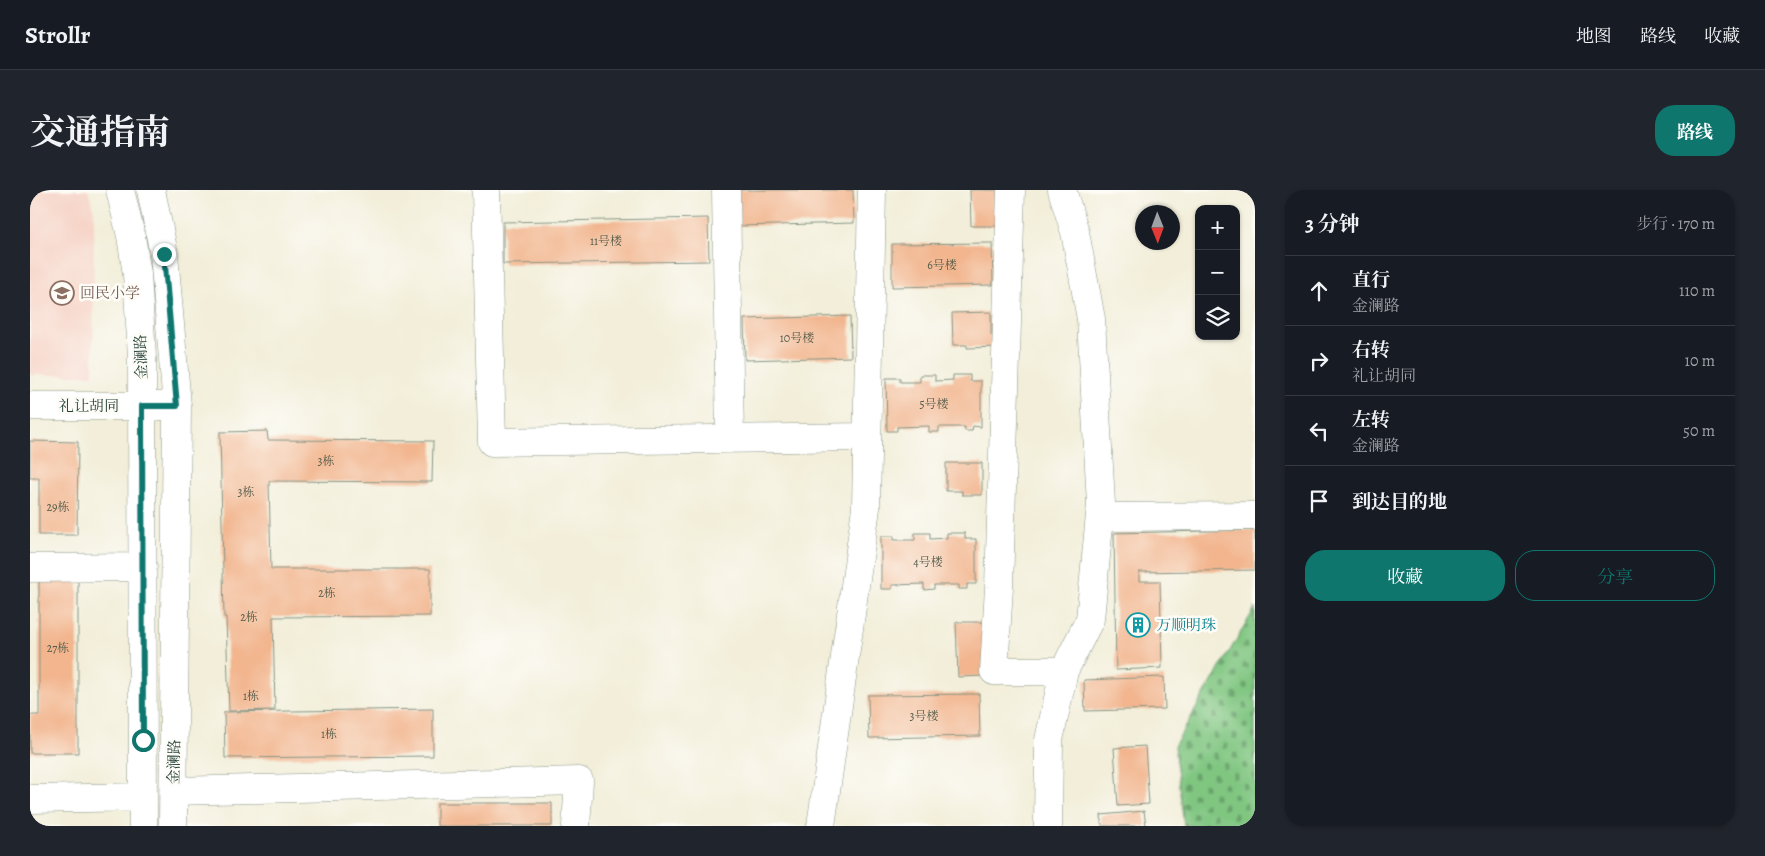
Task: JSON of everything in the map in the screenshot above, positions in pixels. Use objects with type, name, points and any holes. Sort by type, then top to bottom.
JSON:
[{"type":"street","name":"金澜路","points":[[120,190],[131,236],[137,274],[142,357],[143,826]]},
{"type":"street","name":"金澜路","points":[[151,190],[164,254],[177,406],[173,826]]},
{"type":"street","points":[[486,190],[492,442],[866,437]]},
{"type":"street","points":[[726,190],[730,439]]},
{"type":"street","points":[[821,826],[866,508],[872,190]]},
{"type":"street","points":[[1011,190],[999,587],[994,671],[1064,670]]},
{"type":"street","points":[[1048,826],[1049,740],[1064,670],[1090,619],[1101,504],[1091,319],[1075,232],[1062,190]]},
{"type":"street","name":"礼让胡同","points":[[30,406],[177,406]]},
{"type":"street","points":[[1100,517],[1255,516]]},
{"type":"street","points":[[30,568],[143,567]]},
{"type":"street","points":[[174,791],[579,781],[576,826]]},
{"type":"street","points":[[30,799],[143,797]]},
{"type":"shaded area","name":"回民小学","points":[[30,190],[88,190],[94,212],[93,375],[30,375]]},
{"type":"green space","points":[[1255,608],[1255,826],[1184,826],[1174,746]]},
{"type":"building","points":[[738,190],[853,190],[854,223],[739,226]]},
{"type":"building","points":[[970,190],[999,190],[1000,226],[971,226]]},
{"type":"building","points":[[708,218],[709,261],[503,264],[503,222]]},
{"type":"building","points":[[992,243],[993,285],[892,287],[892,244]]},
{"type":"building","points":[[991,312],[991,335],[998,335],[998,347],[967,348],[967,345],[953,345],[952,313]]},
{"type":"building","points":[[850,316],[851,357],[745,360],[744,319]]},
{"type":"building","points":[[920,375],[935,375],[935,381],[953,380],[953,375],[970,375],[970,381],[981,381],[981,427],[973,426],[972,431],[965,431],[965,427],[939,427],[939,432],[929,432],[929,426],[897,427],[897,431],[887,431],[886,378],[900,378],[900,382],[920,382]]},
{"type":"building","points":[[267,431],[268,440],[433,441],[432,482],[269,481],[271,569],[430,569],[430,616],[273,617],[275,710],[229,711],[226,617],[224,617],[220,432]]},
{"type":"building","points":[[30,441],[78,442],[77,535],[39,535],[39,478],[30,478]]},
{"type":"building","points":[[946,463],[982,463],[982,495],[962,495],[962,491],[946,491]]},
{"type":"building","name":"万顺明珠","points":[[1255,530],[1255,570],[1139,572],[1139,581],[1160,581],[1162,668],[1116,670],[1114,533]]},
{"type":"building","points":[[915,533],[930,533],[930,539],[947,538],[947,533],[965,533],[965,539],[976,539],[976,584],[967,584],[967,589],[959,589],[959,585],[934,585],[934,589],[924,590],[924,584],[892,585],[892,589],[881,589],[881,536],[894,536],[894,540],[915,540]]},
{"type":"building","points":[[39,581],[78,581],[78,753],[30,753],[30,715],[39,715]]},
{"type":"building","points":[[956,622],[983,622],[985,676],[958,677]]},
{"type":"building","points":[[1164,677],[1165,709],[1085,711],[1084,680]]},
{"type":"building","points":[[979,694],[980,736],[869,738],[868,695]]},
{"type":"building","points":[[433,709],[433,756],[225,758],[224,712]]},
{"type":"building","points":[[1145,746],[1149,804],[1118,806],[1114,748]]},
{"type":"building","points":[[437,803],[552,803],[552,826],[437,826]]},
{"type":"building","points":[[1144,811],[1146,826],[1102,826],[1101,815]]},
{"type":"place","name":"回民小学","points":[[62,293]]},
{"type":"place","name":"万顺明珠","points":[[1138,625]]},
{"type":"route","points":[[143,740],[142,406],[177,406],[164,254]]}]
